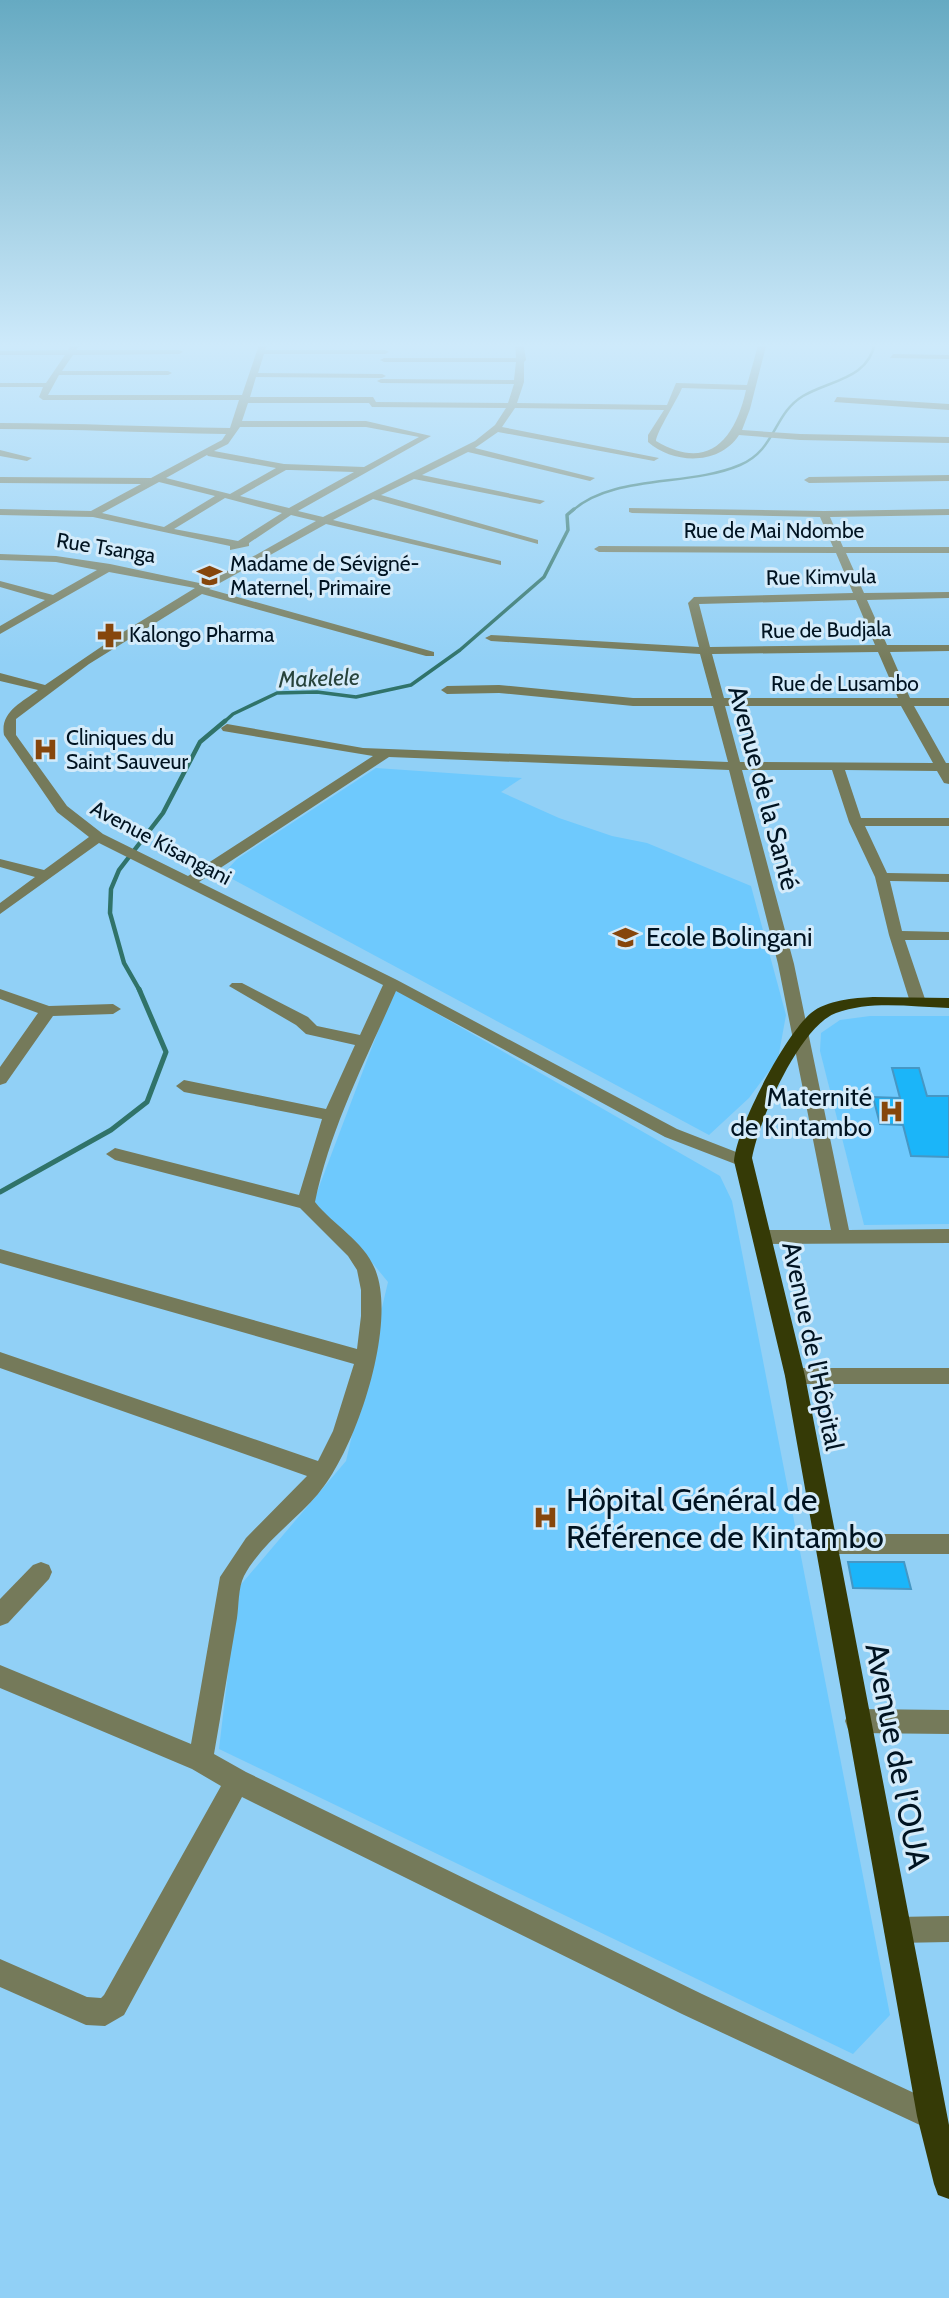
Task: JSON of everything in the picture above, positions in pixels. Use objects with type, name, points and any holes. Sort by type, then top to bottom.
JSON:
[{"type":"main road","points":[[743,1161],[753,1125],[801,1035],[818,1016],[835,1008],[857,1004],[949,1003]]},
{"type":"main road","name":"Avenue de l’Hôpital","points":[[743,1161],[795,1376],[825,1544]]},
{"type":"main road","name":"Avenue de l’OUA","points":[[825,1544],[932,2116],[949,2184]]},
{"type":"street","points":[[93,514],[214,449]]},
{"type":"street","points":[[234,545],[403,449]]},
{"type":"street","name":"Avenue Kisangani","points":[[467,449],[326,520],[203,588],[46,689],[5,720],[10,735],[62,809],[98,836],[155,867],[392,983],[671,1133],[743,1161]]},
{"type":"street","points":[[468,449],[590,478]]},
{"type":"street","points":[[606,449],[654,458]]},
{"type":"street","points":[[667,449],[677,456],[697,456],[720,449]]},
{"type":"street","points":[[0,453],[27,458]]},
{"type":"street","points":[[208,453],[285,467],[342,482]]},
{"type":"street","points":[[167,529],[285,467],[365,470]]},
{"type":"street","points":[[412,477],[540,501]]},
{"type":"street","points":[[809,480],[949,478]]},
{"type":"street","points":[[0,480],[156,480],[497,563]]},
{"type":"street","points":[[373,496],[534,542]]},
{"type":"street","points":[[632,510],[824,514],[949,512]]},
{"type":"street","points":[[0,512],[93,514],[266,553]]},
{"type":"street","points":[[824,514],[906,703],[946,767],[949,780]]},
{"type":"street","name":"Rue de Mai Ndombe","points":[[599,549],[949,550]]},
{"type":"street","name":"Rue Tsanga","points":[[3,558],[47,558],[110,567],[203,588],[430,654]]},
{"type":"street","points":[[0,631],[110,567]]},
{"type":"street","points":[[0,584],[54,598]]},
{"type":"street","name":"Rue Kimvula","points":[[695,600],[949,595]]},
{"type":"street","name":"Avenue de la Santé","points":[[695,600],[693,603],[704,651],[801,1035],[841,1236]]},
{"type":"street","name":"Rue de Budjala","points":[[491,639],[704,651],[949,648]]},
{"type":"street","points":[[0,677],[46,689]]},
{"type":"street","name":"Rue de Lusambo","points":[[447,690],[533,691],[633,702],[949,702]]},
{"type":"street","points":[[227,728],[331,747],[386,753],[735,766],[946,767]]},
{"type":"street","points":[[188,883],[386,753]]},
{"type":"street","points":[[837,766],[856,822],[882,877],[896,935],[918,1002]]},
{"type":"street","points":[[856,822],[949,822]]},
{"type":"street","points":[[0,910],[98,836]]},
{"type":"street","points":[[0,863],[45,875]]},
{"type":"street","points":[[882,877],[949,877]]},
{"type":"street","points":[[896,935],[949,936]]},
{"type":"street","points":[[306,1203],[310,1177],[392,983]]},
{"type":"street","points":[[237,985],[312,1030],[366,1042]]},
{"type":"street","points":[[0,994],[48,1011],[113,1009]]},
{"type":"street","points":[[0,1078],[48,1011]]},
{"type":"street","points":[[184,1086],[334,1116]]},
{"type":"street","points":[[115,1154],[306,1203],[315,1216],[351,1249],[366,1269],[372,1297],[365,1359],[342,1434],[322,1472],[257,1543],[233,1574],[201,1760]]},
{"type":"street","points":[[763,1237],[949,1236]]},
{"type":"street","points":[[0,1256],[365,1359]]},
{"type":"street","points":[[0,1360],[322,1472]]},
{"type":"street","points":[[795,1376],[949,1376]]},
{"type":"street","points":[[825,1544],[949,1544]]},
{"type":"street","points":[[0,1615],[41,1572]]},
{"type":"street","points":[[0,1676],[201,1760],[237,1781],[692,2004],[932,2116]]},
{"type":"street","points":[[857,1721],[949,1722]]},
{"type":"street","points":[[0,1973],[86,2011],[105,2012],[114,2005],[237,1781]]},
{"type":"street","points":[[897,1930],[949,1929]]},
{"type":"shaded area","points":[[376,768],[522,778],[501,792],[559,818],[612,836],[647,843],[751,886],[786,1015],[778,1059],[749,1098],[709,1135],[223,874],[237,859]]},
{"type":"shaded area","name":"Hôpital Général de Référence de Kintambo","points":[[394,989],[720,1176],[732,1201],[890,2015],[853,2054],[219,1749],[238,1588],[346,1461],[388,1282],[370,1260],[311,1208]]},
{"type":"shaded area","name":"Maternité de Kintambo","points":[[870,1016],[949,1016],[949,1224],[864,1225],[820,1051],[821,1033],[840,1020]]},
{"type":"building","name":"Maternité de Kintambo","points":[[892,1068],[919,1068],[927,1096],[949,1096],[949,1157],[911,1156],[903,1125],[880,1124],[873,1097],[900,1098]]},
{"type":"building","points":[[848,1562],[904,1562],[911,1589],[853,1588]]},
{"type":"waterway","name":"Makelele","points":[[572,511],[589,499],[608,491],[720,472],[740,465],[762,449]]},
{"type":"waterway","name":"Makelele","points":[[223,723],[233,714],[277,693],[317,692],[356,697],[411,685],[460,650],[544,577],[568,530],[567,515],[574,509]]},
{"type":"waterway","name":"Makelele","points":[[139,990],[124,963],[110,913],[111,889],[119,870],[163,813],[200,742],[225,721]]},
{"type":"waterway","name":"Makelele","points":[[0,1192],[111,1130],[147,1102],[166,1052],[139,990]]},
{"type":"place","name":"Madame de Sévigné- Maternel, Primaire","points":[[210,576]]},
{"type":"place","name":"Kalongo Pharma","points":[[109,635]]},
{"type":"place","name":"Cliniques du Saint Sauveur","points":[[46,750]]},
{"type":"place","name":"Ecole Bolingani","points":[[626,937]]},
{"type":"place","name":"Maternité de Kintambo","points":[[892,1112]]},
{"type":"place","name":"Hôpital Général de Référence de Kintambo","points":[[546,1518]]}]
